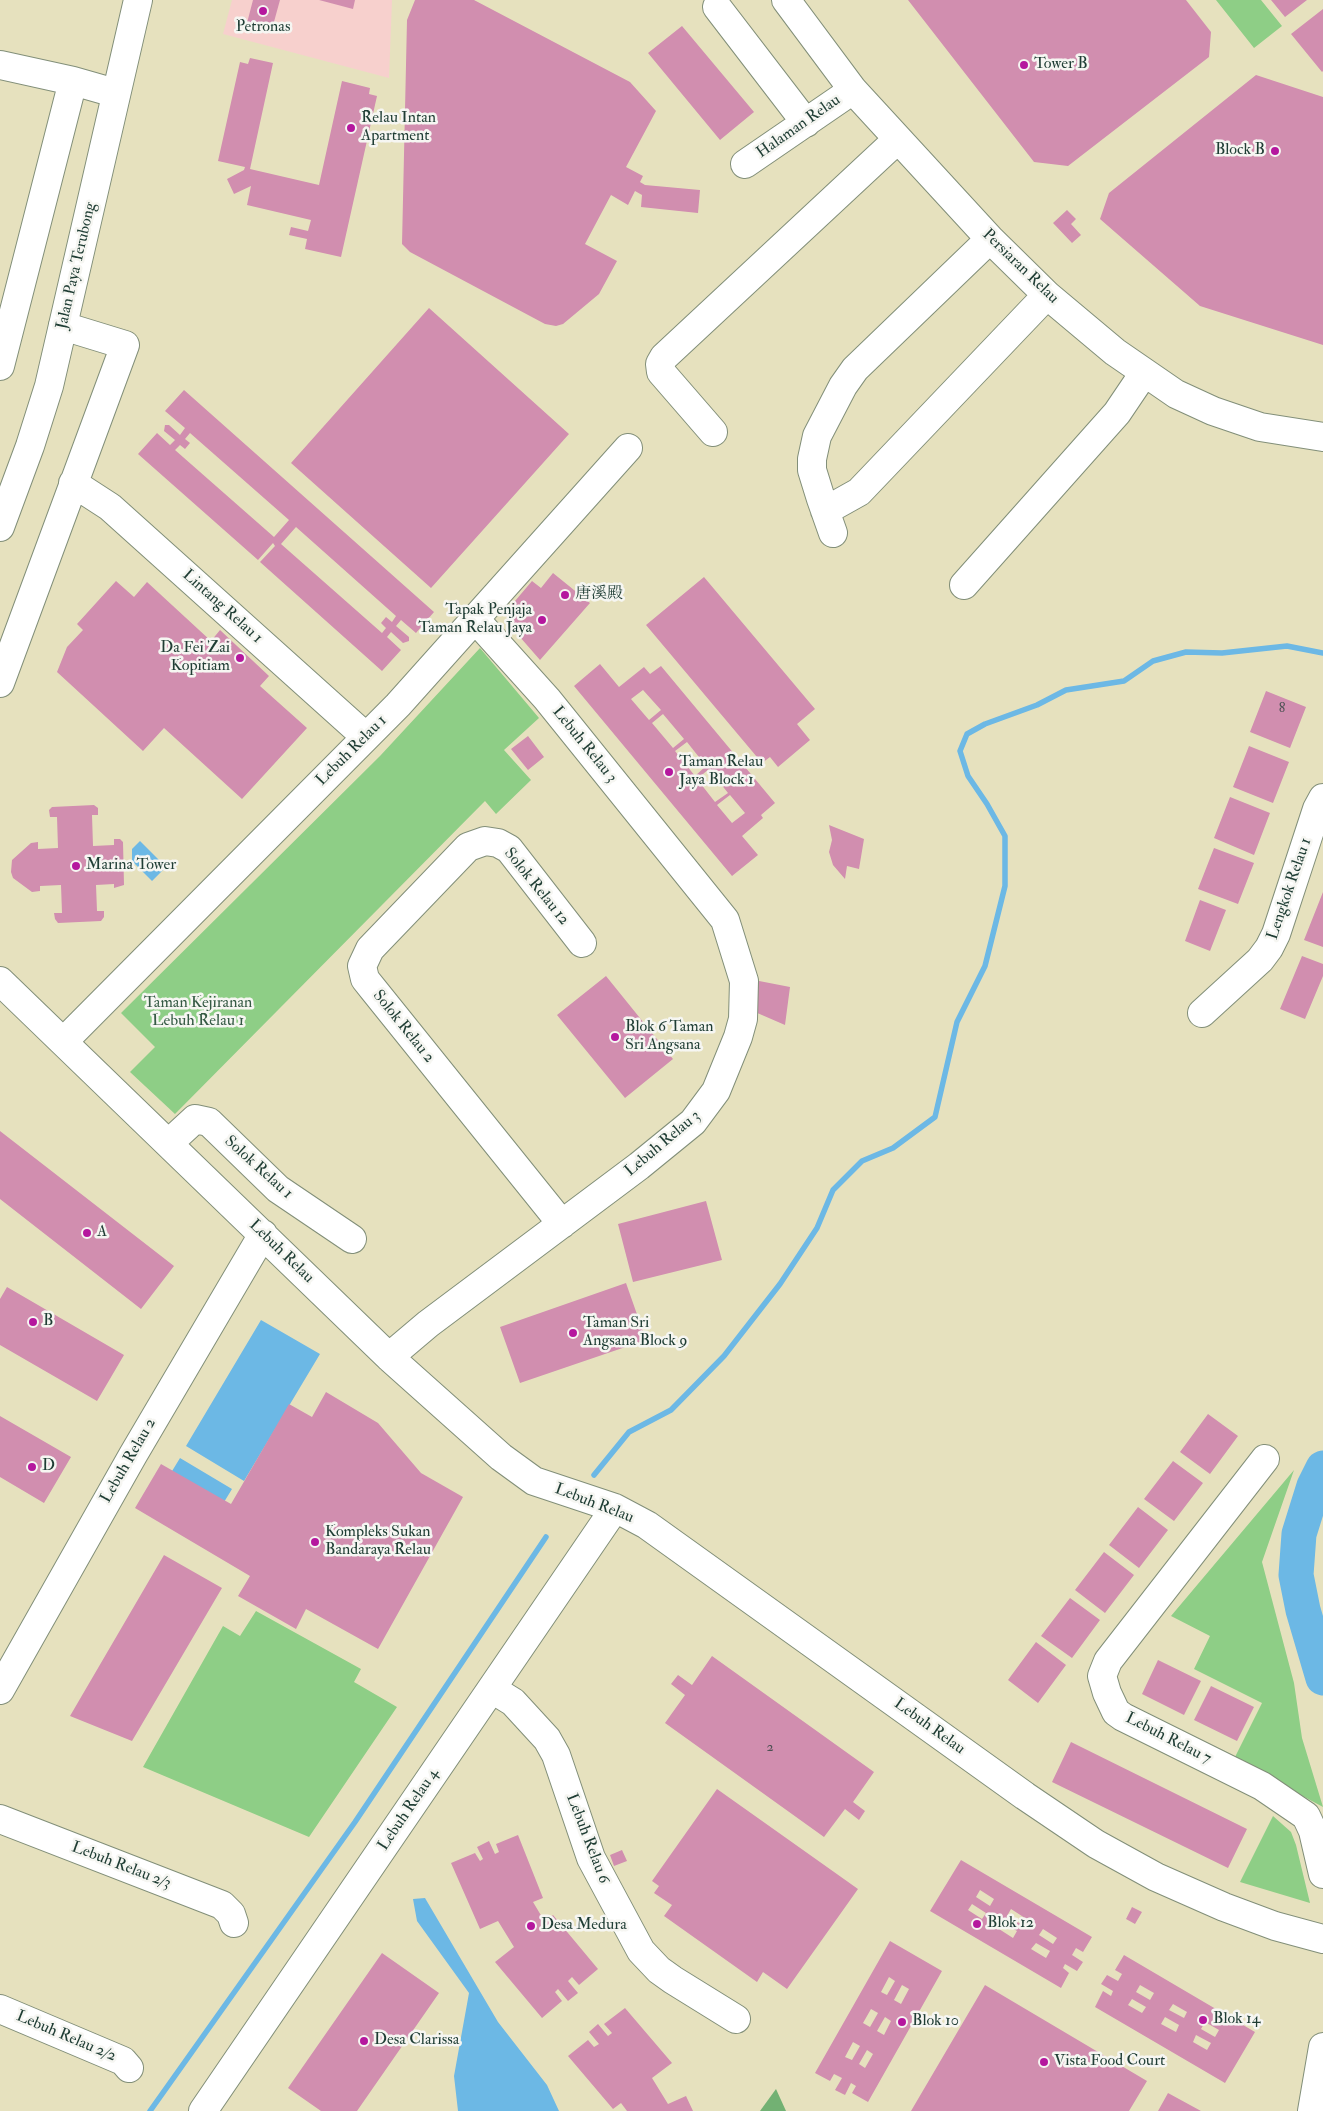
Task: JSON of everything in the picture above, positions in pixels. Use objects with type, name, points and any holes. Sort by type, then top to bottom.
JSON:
[{"type":"street","name":"Jalan Paya Terubong","points":[[0,527],[6,494],[49,386],[138,0]]},
{"type":"street","name":"Persiaran Relau","points":[[786,0],[853,90],[990,239],[1047,295],[1144,373],[1176,394],[1238,422],[1323,437]]},
{"type":"street","points":[[717,7],[806,123]]},
{"type":"street","points":[[0,65],[73,81],[115,94]]},
{"type":"street","points":[[0,366],[73,81]]},
{"type":"street","name":"Halaman Relau","points":[[745,164],[853,90]]},
{"type":"street","points":[[713,432],[661,372],[660,364],[671,351],[898,140]]},
{"type":"street","points":[[990,239],[855,369],[843,386],[813,449],[812,470],[829,522],[1047,295]]},
{"type":"street","points":[[0,683],[125,345],[64,326]]},
{"type":"street","points":[[964,584],[1117,413],[1144,373]]},
{"type":"street","name":"Lebuh Relau 1","points":[[64,1041],[366,737],[628,448]]},
{"type":"street","name":"Lintang Relau 1","points":[[73,483],[110,507],[366,737]]},
{"type":"street","name":"Lebuh Relau 3","points":[[389,1357],[428,1324],[639,1166],[693,1122],[716,1091],[738,1037],[743,1019],[744,981],[725,920],[547,699],[475,619]]},
{"type":"street","name":"Lengkok Relau 1","points":[[1202,1014],[1260,960],[1269,948],[1276,934],[1317,809],[1323,798]]},
{"type":"street","name":"Solok Relau 2","points":[[485,841],[468,847],[370,949],[362,966],[366,979],[372,989],[562,1224]]},
{"type":"street","name":"Solok Relau 12","points":[[485,841],[498,843],[509,849],[582,943]]},
{"type":"street","name":"Lebuh Relau","points":[[0,981],[389,1357],[501,1456],[534,1481],[615,1508],[678,1546],[1025,1796],[1096,1844],[1156,1877],[1224,1907],[1276,1926],[1323,1939]]},
{"type":"street","name":"Solok Relau 1","points":[[169,1143],[194,1119],[209,1122],[278,1189],[352,1239]]},
{"type":"street","name":"Lebuh Relau 2","points":[[0,1690],[132,1455],[263,1234]]},
{"type":"street","name":"Lebuh Relau 7","points":[[1265,1458],[1108,1661],[1102,1676],[1107,1693],[1116,1712],[1123,1717],[1262,1786],[1306,1816],[1313,1831],[1323,1874]]},
{"type":"street","name":"Lebuh Relau 4","points":[[203,2111],[615,1508]]},
{"type":"street","name":"Lebuh Relau 6","points":[[492,1689],[513,1702],[547,1739],[556,1754],[591,1858],[642,1950],[659,1970],[736,2019]]},
{"type":"street","name":"Lebuh Relau 2/3","points":[[0,1820],[222,1905],[231,1914],[234,1923]]},
{"type":"street","name":"Lebuh Relau 2/2","points":[[0,2009],[123,2061],[129,2068]]},
{"type":"street","points":[[1312,2111],[1323,2047]]},
{"type":"shaded area","points":[[232,0],[392,0],[389,78],[223,34]]},
{"type":"green space","points":[[1216,0],[1261,0],[1282,26],[1254,48]]},
{"type":"green space","name":"Taman Kejiranan Lebuh Relau 1","points":[[480,648],[539,718],[504,750],[531,780],[496,814],[485,801],[175,1114],[130,1072],[155,1047],[121,1013],[380,756]]},
{"type":"green space","points":[[1294,1470],[1262,1562],[1294,1683],[1302,1738],[1323,1807],[1234,1759],[1262,1703],[1194,1669],[1210,1636],[1171,1616]]},
{"type":"green space","points":[[256,1611],[361,1669],[354,1682],[397,1707],[309,1837],[143,1767],[223,1626],[240,1636]]},
{"type":"green space","points":[[1273,1816],[1291,1832],[1310,1903],[1240,1882]]},
{"type":"green space","points":[[776,2089],[786,2111],[760,2111]]},
{"type":"water","points":[[140,841],[166,867],[152,881],[132,861],[132,849]]},
{"type":"water","points":[[261,1320],[320,1354],[244,1481],[186,1446]]},
{"type":"water","points":[[180,1458],[232,1489],[204,1535],[152,1504]]},
{"type":"water","points":[[425,1898],[498,2022],[547,2085],[559,2111],[458,2111],[454,2076],[469,1993],[417,1921],[413,1899]]},
{"type":"building","name":"Petronas","points":[[253,0],[280,0],[272,29],[247,23]]},
{"type":"building","points":[[319,0],[355,0],[353,9]]},
{"type":"building","points":[[415,0],[474,0],[630,82],[656,111],[626,167],[643,176],[640,182],[645,185],[700,190],[698,213],[641,207],[642,195],[635,191],[628,205],[611,195],[585,244],[617,261],[599,294],[563,324],[556,326],[545,324],[410,252],[402,244],[407,20]]},
{"type":"building","points":[[908,0],[1186,0],[1211,32],[1209,57],[1068,166],[1034,162]]},
{"type":"building","points":[[1271,0],[1307,0],[1285,17]]},
{"type":"building","points":[[1323,9],[1323,71],[1322,72],[1291,34]]},
{"type":"building","points":[[682,26],[754,112],[720,140],[648,53]]},
{"type":"building","name":"Relau Intan Apartment","points":[[250,58],[273,63],[250,169],[319,185],[342,81],[370,88],[369,94],[377,96],[341,257],[305,249],[307,239],[289,235],[291,227],[308,231],[311,220],[247,205],[251,186],[234,194],[227,179],[244,170],[245,167],[218,161],[240,62],[248,64]]},
{"type":"building","points":[[1256,75],[1323,97],[1323,345],[1200,306],[1100,219],[1109,193]]},
{"type":"building","points":[[1067,210],[1076,219],[1071,224],[1081,235],[1072,243],[1053,223]]},
{"type":"building","points":[[429,308],[569,434],[431,588],[291,463]]},
{"type":"building","points":[[184,390],[434,612],[416,633],[401,620],[396,626],[409,637],[409,641],[403,643],[391,632],[387,637],[401,650],[382,671],[260,562],[275,546],[273,543],[258,560],[138,454],[157,433],[170,445],[175,440],[164,431],[165,425],[169,425],[180,435],[185,428],[165,411]],"holes":[[[190,433],[289,520],[274,537],[175,450],[180,445],[185,449],[190,443],[185,439]],[[296,527],[396,616],[392,622],[386,617],[381,623],[386,628],[382,633],[281,544]]]},
{"type":"building","name":"Tapak Penjaja Taman Relau Jaya","points":[[553,573],[590,603],[540,660],[506,621],[508,618],[504,614],[532,581],[541,588]]},
{"type":"building","points":[[704,577],[815,709],[797,724],[810,740],[778,767],[770,757],[762,763],[646,625]]},
{"type":"building","points":[[116,581],[134,597],[147,582],[211,641],[220,630],[269,676],[260,686],[307,728],[242,799],[164,728],[143,751],[57,672],[67,647],[83,630],[77,624]]},
{"type":"building","name":"Taman Relau Jaya Block 1","points":[[600,664],[619,687],[644,667],[650,674],[661,666],[775,803],[761,815],[763,818],[742,836],[758,855],[732,876],[574,686]],"holes":[[[643,690],[661,710],[649,720],[631,699]],[[663,714],[684,739],[673,748],[652,723]],[[687,742],[706,766],[695,776],[675,751]],[[709,769],[728,793],[715,802],[697,779]],[[730,795],[745,813],[732,823],[717,805]]]},
{"type":"building","points":[[1266,691],[1306,707],[1290,748],[1250,732]]},
{"type":"building","points":[[528,736],[544,757],[528,770],[511,749]]},
{"type":"building","points":[[1249,746],[1289,762],[1273,803],[1233,787]]},
{"type":"building","points":[[1230,797],[1270,813],[1254,855],[1214,838]]},
{"type":"building","name":"Marina Tower","points":[[94,805],[98,808],[98,815],[92,815],[93,846],[114,845],[114,839],[120,839],[123,842],[124,885],[114,888],[114,884],[96,885],[97,911],[104,911],[104,917],[101,921],[58,923],[54,913],[62,913],[61,885],[40,886],[40,891],[32,892],[13,878],[11,872],[12,860],[31,843],[38,842],[38,849],[58,848],[57,817],[50,817],[49,810],[52,807]]},
{"type":"building","points":[[829,825],[864,839],[859,869],[847,866],[845,879],[833,865],[829,852],[832,840]]},
{"type":"building","points":[[1214,848],[1254,863],[1238,904],[1198,889]]},
{"type":"building","points":[[1323,892],[1323,947],[1304,940]]},
{"type":"building","points":[[1200,900],[1226,910],[1210,951],[1185,941]]},
{"type":"building","points":[[1302,956],[1323,964],[1323,976],[1305,1019],[1280,1009]]},
{"type":"building","name":"Blok 6 Taman Sri Angsana","points":[[606,976],[673,1059],[625,1098],[557,1015]]},
{"type":"building","points":[[754,980],[790,987],[785,1025],[755,1012]]},
{"type":"building","name":"A","points":[[0,1131],[174,1266],[141,1309],[0,1199]]},
{"type":"building","points":[[706,1201],[722,1260],[633,1282],[618,1224]]},
{"type":"building","name":"Taman Sri Angsana Block 9","points":[[626,1283],[646,1340],[520,1383],[500,1327]]},
{"type":"building","name":"B","points":[[7,1287],[124,1355],[97,1401],[0,1345],[0,1299]]},
{"type":"building","name":"Kompleks Sukan Bandaraya Relau","points":[[326,1392],[378,1423],[421,1473],[463,1497],[378,1649],[306,1609],[296,1629],[238,1596],[250,1576],[135,1508],[161,1464],[231,1504],[289,1404],[312,1417]]},
{"type":"building","points":[[1208,1414],[1238,1436],[1210,1474],[1180,1452]]},
{"type":"building","name":"D","points":[[0,1416],[71,1457],[44,1503],[0,1477]]},
{"type":"building","points":[[1173,1461],[1203,1483],[1174,1521],[1144,1499]]},
{"type":"building","points":[[1138,1507],[1168,1530],[1139,1568],[1109,1545]]},
{"type":"building","points":[[1104,1552],[1134,1575],[1105,1613],[1075,1590]]},
{"type":"building","points":[[164,1555],[222,1588],[132,1741],[70,1716]]},
{"type":"building","points":[[1070,1598],[1100,1620],[1072,1658],[1041,1636]]},
{"type":"building","points":[[1036,1642],[1066,1665],[1038,1703],[1008,1680]]},
{"type":"building","points":[[712,1656],[874,1772],[853,1802],[865,1811],[859,1820],[845,1809],[824,1837],[665,1723],[685,1695],[671,1684],[678,1675],[692,1685]]},
{"type":"building","points":[[1158,1660],[1201,1681],[1184,1715],[1142,1694]]},
{"type":"building","points":[[1211,1686],[1254,1707],[1237,1741],[1194,1720]]},
{"type":"building","points":[[1071,1742],[1247,1829],[1228,1868],[1052,1782]]},
{"type":"building","points":[[717,1789],[858,1889],[787,1989],[763,1972],[757,1982],[664,1916],[672,1905],[654,1893],[659,1886],[652,1881]]},
{"type":"building","name":"Desa Medura","points":[[518,1835],[543,1898],[533,1902],[545,1922],[553,1915],[598,1969],[579,1985],[572,1977],[568,1981],[578,1993],[568,2001],[558,1989],[555,1992],[562,2001],[542,2018],[495,1962],[514,1947],[498,1921],[480,1929],[451,1863],[475,1853],[480,1861],[483,1859],[477,1847],[489,1841],[495,1854],[499,1852],[496,1844]]},
{"type":"building","points":[[622,1850],[627,1861],[614,1866],[610,1855]]},
{"type":"building","name":"Blok 12","points":[[961,1860],[1092,1937],[1083,1952],[1076,1948],[1072,1955],[1083,1962],[1077,1971],[1065,1964],[1063,1968],[1069,1973],[1061,1988],[930,1911]],"holes":[[[980,1890],[994,1899],[990,1906],[976,1897]],[[972,1904],[986,1913],[982,1919],[968,1910]],[[1011,1909],[1025,1918],[1021,1924],[1007,1916]],[[1003,1923],[1017,1931],[1013,1938],[999,1929]],[[1043,1929],[1057,1938],[1053,1944],[1039,1935]],[[1036,1943],[1050,1951],[1046,1958],[1031,1949]]]},
{"type":"building","points":[[1132,1907],[1142,1912],[1135,1924],[1126,1919]]},
{"type":"building","name":"Blok 10","points":[[890,1941],[942,1971],[868,2102],[852,2093],[856,2086],[851,2083],[845,2095],[835,2090],[842,2078],[834,2074],[830,2081],[815,2073]],"holes":[[[889,1977],[895,1981],[887,1995],[881,1992]],[[902,1985],[909,1989],[901,2004],[894,2000]],[[871,2009],[878,2013],[870,2027],[863,2023]],[[885,2017],[891,2021],[884,2035],[877,2031]],[[853,2042],[860,2046],[852,2060],[845,2057]],[[867,2050],[873,2054],[865,2068],[859,2064]]]},
{"type":"building","name":"Desa Clarissa","points":[[382,1953],[439,1993],[357,2111],[321,2111],[288,2088]]},
{"type":"building","name":"Blok 14","points":[[1124,1955],[1255,2032],[1225,2083],[1095,2007],[1103,1991],[1111,1996],[1113,1991],[1101,1984],[1107,1975],[1118,1981],[1122,1974],[1115,1970]],"holes":[[[1140,1985],[1154,1993],[1150,2000],[1136,1992]],[[1132,1999],[1146,2007],[1142,2013],[1128,2005]],[[1173,2004],[1187,2012],[1184,2018],[1169,2010]],[[1165,2017],[1179,2025],[1176,2032],[1161,2024]],[[1205,2022],[1219,2030],[1215,2037],[1201,2029]],[[1196,2035],[1211,2043],[1207,2050],[1193,2042]]]},
{"type":"building","points":[[985,1985],[1147,2081],[1129,2111],[911,2111]]},
{"type":"building","points":[[625,2008],[672,2063],[652,2078],[668,2104],[686,2096],[693,2111],[627,2111],[621,2103],[613,2109],[568,2056],[588,2040],[594,2047],[599,2044],[589,2032],[598,2024],[608,2036],[612,2033],[604,2024]]},
{"type":"building","points":[[1168,2093],[1201,2111],[1158,2111]]},
{"type":"waterway","points":[[594,1475],[629,1432],[671,1410],[724,1356],[780,1284],[817,1228],[833,1190],[862,1161],[893,1148],[935,1117],[957,1022],[985,966],[1005,886],[1005,836],[968,776],[960,751],[967,734],[985,724],[1037,705],[1066,690],[1124,681],[1153,661],[1186,652],[1222,653],[1287,646],[1323,653]]},
{"type":"waterway","points":[[1323,1468],[1314,1486],[1299,1534],[1296,1575],[1303,1610],[1323,1678]]},
{"type":"waterway","points":[[150,2111],[355,1822],[546,1537]]},
{"type":"place","name":"Petronas","points":[[263,11]]},
{"type":"place","name":"Tower B","points":[[1024,65]]},
{"type":"place","name":"Relau Intan Apartment","points":[[351,128]]},
{"type":"place","name":"Block B","points":[[1275,151]]},
{"type":"place","name":"唐溪殿","points":[[565,595]]},
{"type":"place","name":"Tapak Penjaja Taman Relau Jaya","points":[[542,620]]},
{"type":"place","name":"Da Fei Zai Kopitiam","points":[[240,658]]},
{"type":"place","name":"Taman Relau Jaya Block 1","points":[[669,772]]},
{"type":"place","name":"Marina Tower","points":[[76,866]]},
{"type":"place","name":"Blok 6 Taman Sri Angsana","points":[[615,1037]]},
{"type":"place","name":"A","points":[[87,1233]]},
{"type":"place","name":"B","points":[[33,1322]]},
{"type":"place","name":"Taman Sri Angsana Block 9","points":[[573,1333]]},
{"type":"place","name":"D","points":[[32,1467]]},
{"type":"place","name":"Kompleks Sukan Bandaraya Relau","points":[[315,1542]]},
{"type":"place","name":"Blok 12","points":[[977,1924]]},
{"type":"place","name":"Desa Medura","points":[[531,1926]]},
{"type":"place","name":"Blok 14","points":[[1203,2020]]},
{"type":"place","name":"Blok 10","points":[[902,2022]]},
{"type":"place","name":"Desa Clarissa","points":[[364,2041]]},
{"type":"place","name":"Vista Food Court","points":[[1044,2062]]}]
